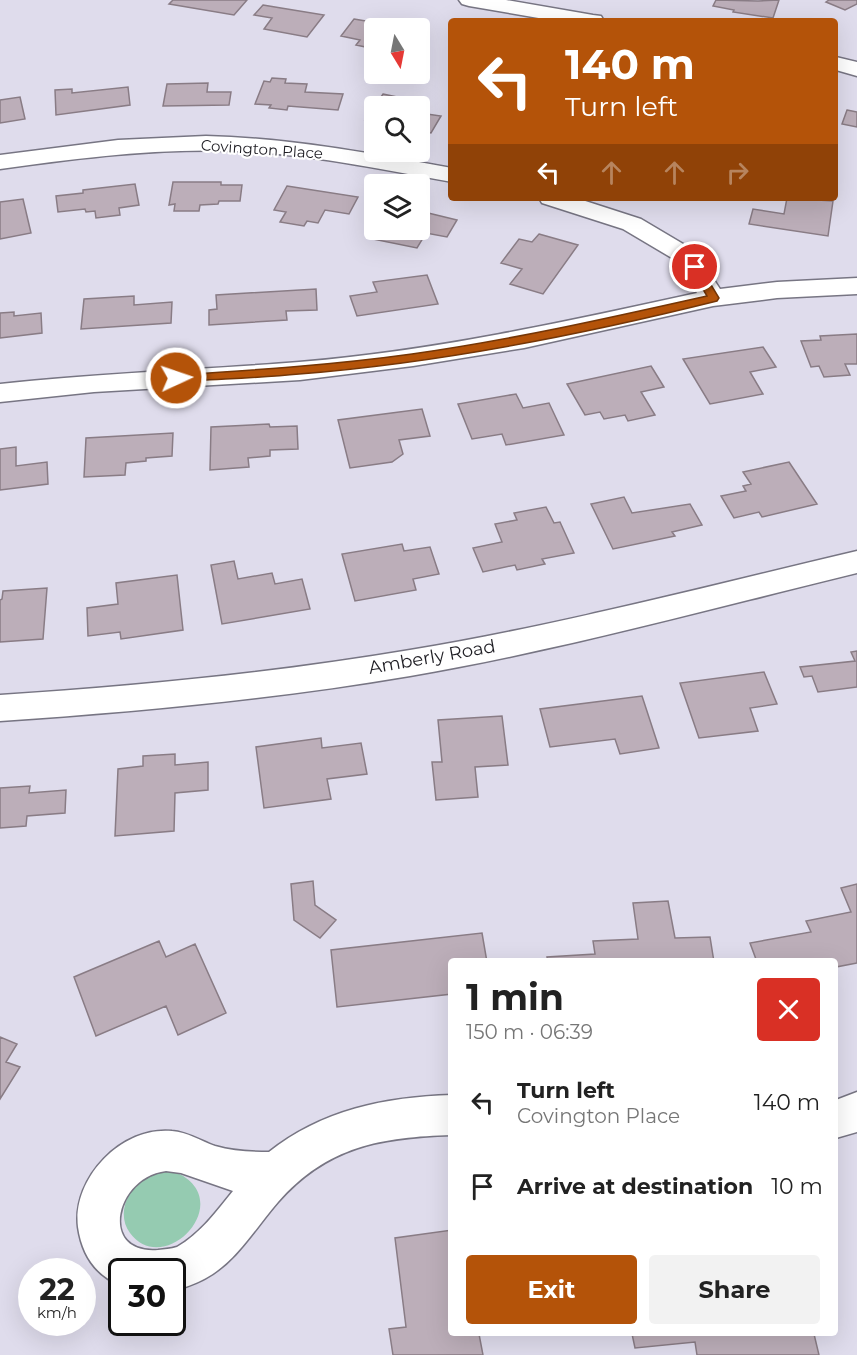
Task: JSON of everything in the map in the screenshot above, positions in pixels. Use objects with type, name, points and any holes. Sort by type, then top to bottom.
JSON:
[{"type":"street","points":[[469,0],[575,18]]},
{"type":"street","points":[[838,64],[857,69]]},
{"type":"street","name":"Covington Place","points":[[0,162],[111,147],[237,144],[323,152],[448,174]]},
{"type":"street","points":[[560,201],[632,224],[686,256],[713,298]]},
{"type":"street","points":[[0,393],[94,383],[300,371],[413,357],[544,335],[713,298],[777,290],[857,286]]},
{"type":"street","name":"Amberly Road","points":[[0,708],[191,692],[410,663],[556,634],[857,562]]},
{"type":"street","points":[[838,1118],[857,1112]]},
{"type":"street","points":[[278,1173],[315,1145],[345,1131],[376,1122],[411,1116],[448,1115]]},
{"type":"green space","points":[[173,1171],[192,1183],[200,1199],[199,1215],[190,1230],[177,1241],[161,1247],[145,1245],[130,1233],[126,1226],[125,1205],[136,1185],[145,1177]]},
{"type":"building","points":[[173,0],[247,0],[234,15],[169,4]]},
{"type":"building","points":[[716,0],[779,0],[773,18],[733,12],[734,10],[713,6]]},
{"type":"building","points":[[829,0],[857,0],[857,4],[845,10],[826,2]]},
{"type":"building","points":[[263,5],[324,15],[307,37],[264,29],[272,18],[254,15]]},
{"type":"building","points":[[354,19],[364,21],[364,47],[356,45],[360,40],[341,36]]},
{"type":"building","points":[[272,78],[286,79],[285,83],[307,84],[305,92],[343,94],[338,110],[288,106],[287,110],[269,108],[271,105],[255,104],[264,81],[270,82]]},
{"type":"building","points":[[208,83],[207,92],[231,92],[229,105],[163,106],[167,84]]},
{"type":"building","points":[[128,87],[130,105],[56,115],[55,90],[72,89],[72,93]]},
{"type":"building","points":[[20,97],[25,119],[0,123],[0,100]]},
{"type":"building","points":[[847,110],[857,112],[857,127],[842,124]]},
{"type":"building","points":[[430,114],[441,116],[431,133]]},
{"type":"building","points":[[173,182],[221,182],[221,185],[242,185],[240,201],[219,201],[218,204],[200,205],[199,211],[174,211],[175,204],[169,205]]},
{"type":"building","points":[[135,184],[139,205],[119,208],[120,215],[96,218],[95,211],[86,212],[85,209],[58,212],[56,196],[83,193],[83,190]]},
{"type":"building","points":[[287,186],[358,197],[349,214],[325,210],[318,223],[307,221],[304,226],[280,222],[286,212],[274,210]]},
{"type":"building","points":[[23,199],[31,233],[0,239],[0,202]]},
{"type":"building","points":[[786,201],[833,201],[828,236],[749,224],[753,209],[784,214]]},
{"type":"building","points":[[430,213],[457,220],[447,237],[430,234]]},
{"type":"building","points":[[539,234],[578,245],[543,294],[510,284],[522,269],[501,263],[519,239],[532,242]]},
{"type":"building","points":[[378,240],[422,240],[417,248]]},
{"type":"building","points":[[427,275],[438,304],[357,316],[350,296],[377,292],[373,282]]},
{"type":"building","points":[[316,289],[317,310],[286,311],[287,320],[209,325],[209,310],[217,309],[216,295]]},
{"type":"building","points":[[134,296],[134,305],[172,302],[171,323],[81,329],[84,299]]},
{"type":"building","points":[[14,312],[14,316],[41,313],[42,333],[0,338],[0,313]]},
{"type":"building","points":[[857,334],[857,364],[845,364],[850,375],[824,377],[819,366],[811,367],[801,341],[821,340],[820,336]]},
{"type":"building","points":[[763,347],[776,367],[750,372],[763,394],[710,404],[683,359]]},
{"type":"building","points":[[651,366],[664,387],[641,392],[655,415],[628,421],[625,415],[604,419],[600,412],[585,415],[567,384]]},
{"type":"building","points":[[516,394],[523,408],[549,403],[564,435],[506,445],[502,434],[472,439],[458,404]]},
{"type":"building","points":[[422,409],[430,436],[399,440],[403,454],[392,462],[350,468],[338,420]]},
{"type":"building","points":[[269,424],[270,427],[297,426],[298,449],[270,450],[270,456],[248,458],[249,467],[210,470],[211,427]]},
{"type":"building","points":[[173,433],[172,456],[146,458],[146,461],[126,463],[125,475],[84,477],[86,438]]},
{"type":"building","points":[[16,447],[16,466],[47,462],[48,484],[0,490],[0,449]]},
{"type":"building","points":[[789,462],[817,504],[762,517],[759,512],[734,518],[721,496],[746,491],[743,486],[751,484],[743,472]]},
{"type":"building","points":[[624,497],[632,513],[690,504],[702,525],[672,532],[675,536],[613,549],[591,504]]},
{"type":"building","points":[[546,507],[554,523],[560,522],[574,553],[542,559],[545,564],[517,570],[515,565],[483,572],[473,548],[502,542],[495,524],[517,520],[514,513]]},
{"type":"building","points":[[402,544],[404,551],[430,547],[439,574],[413,579],[416,590],[355,601],[342,554]]},
{"type":"building","points":[[234,561],[238,579],[272,573],[275,584],[302,579],[310,609],[222,624],[211,565]]},
{"type":"building","points":[[177,575],[183,630],[121,639],[120,632],[88,636],[87,608],[118,604],[116,583]]},
{"type":"building","points":[[47,588],[43,639],[0,642],[0,600],[3,591]]},
{"type":"building","points":[[857,651],[857,687],[818,692],[812,676],[804,677],[800,667],[855,661],[851,652]]},
{"type":"building","points":[[764,672],[777,704],[750,708],[758,731],[699,738],[680,683]]},
{"type":"building","points":[[642,696],[659,748],[620,754],[615,739],[550,747],[540,709]]},
{"type":"building","points":[[502,716],[508,765],[475,767],[478,797],[436,800],[432,762],[442,762],[438,720]]},
{"type":"building","points":[[321,738],[322,748],[361,743],[367,774],[327,779],[331,799],[264,808],[256,747]]},
{"type":"building","points":[[175,754],[175,765],[208,762],[208,790],[175,793],[174,831],[115,836],[118,769],[143,766],[143,756]]},
{"type":"building","points":[[30,786],[29,793],[66,790],[65,813],[27,816],[26,826],[0,828],[0,788]]},
{"type":"building","points":[[313,881],[315,905],[336,920],[320,938],[294,920],[291,884]]},
{"type":"building","points":[[857,884],[857,963],[838,967],[838,958],[756,958],[750,943],[811,932],[806,921],[851,912],[841,888]]},
{"type":"building","points":[[668,901],[675,938],[710,937],[713,958],[547,958],[595,954],[593,941],[638,939],[633,903]]},
{"type":"building","points":[[482,933],[486,958],[448,958],[448,994],[337,1007],[331,950]]},
{"type":"building","points":[[159,941],[166,957],[195,944],[226,1013],[178,1035],[166,1006],[96,1036],[74,977]]},
{"type":"building","points":[[0,1037],[17,1044],[6,1062],[20,1067],[0,1099]]},
{"type":"building","points":[[448,1231],[448,1336],[479,1336],[483,1355],[393,1355],[389,1329],[406,1327],[395,1238]]},
{"type":"building","points":[[632,1336],[814,1336],[819,1355],[697,1355],[695,1342],[635,1348]]},
{"type":"route","points":[[176,378],[300,371],[466,350],[713,298],[695,267]]}]
